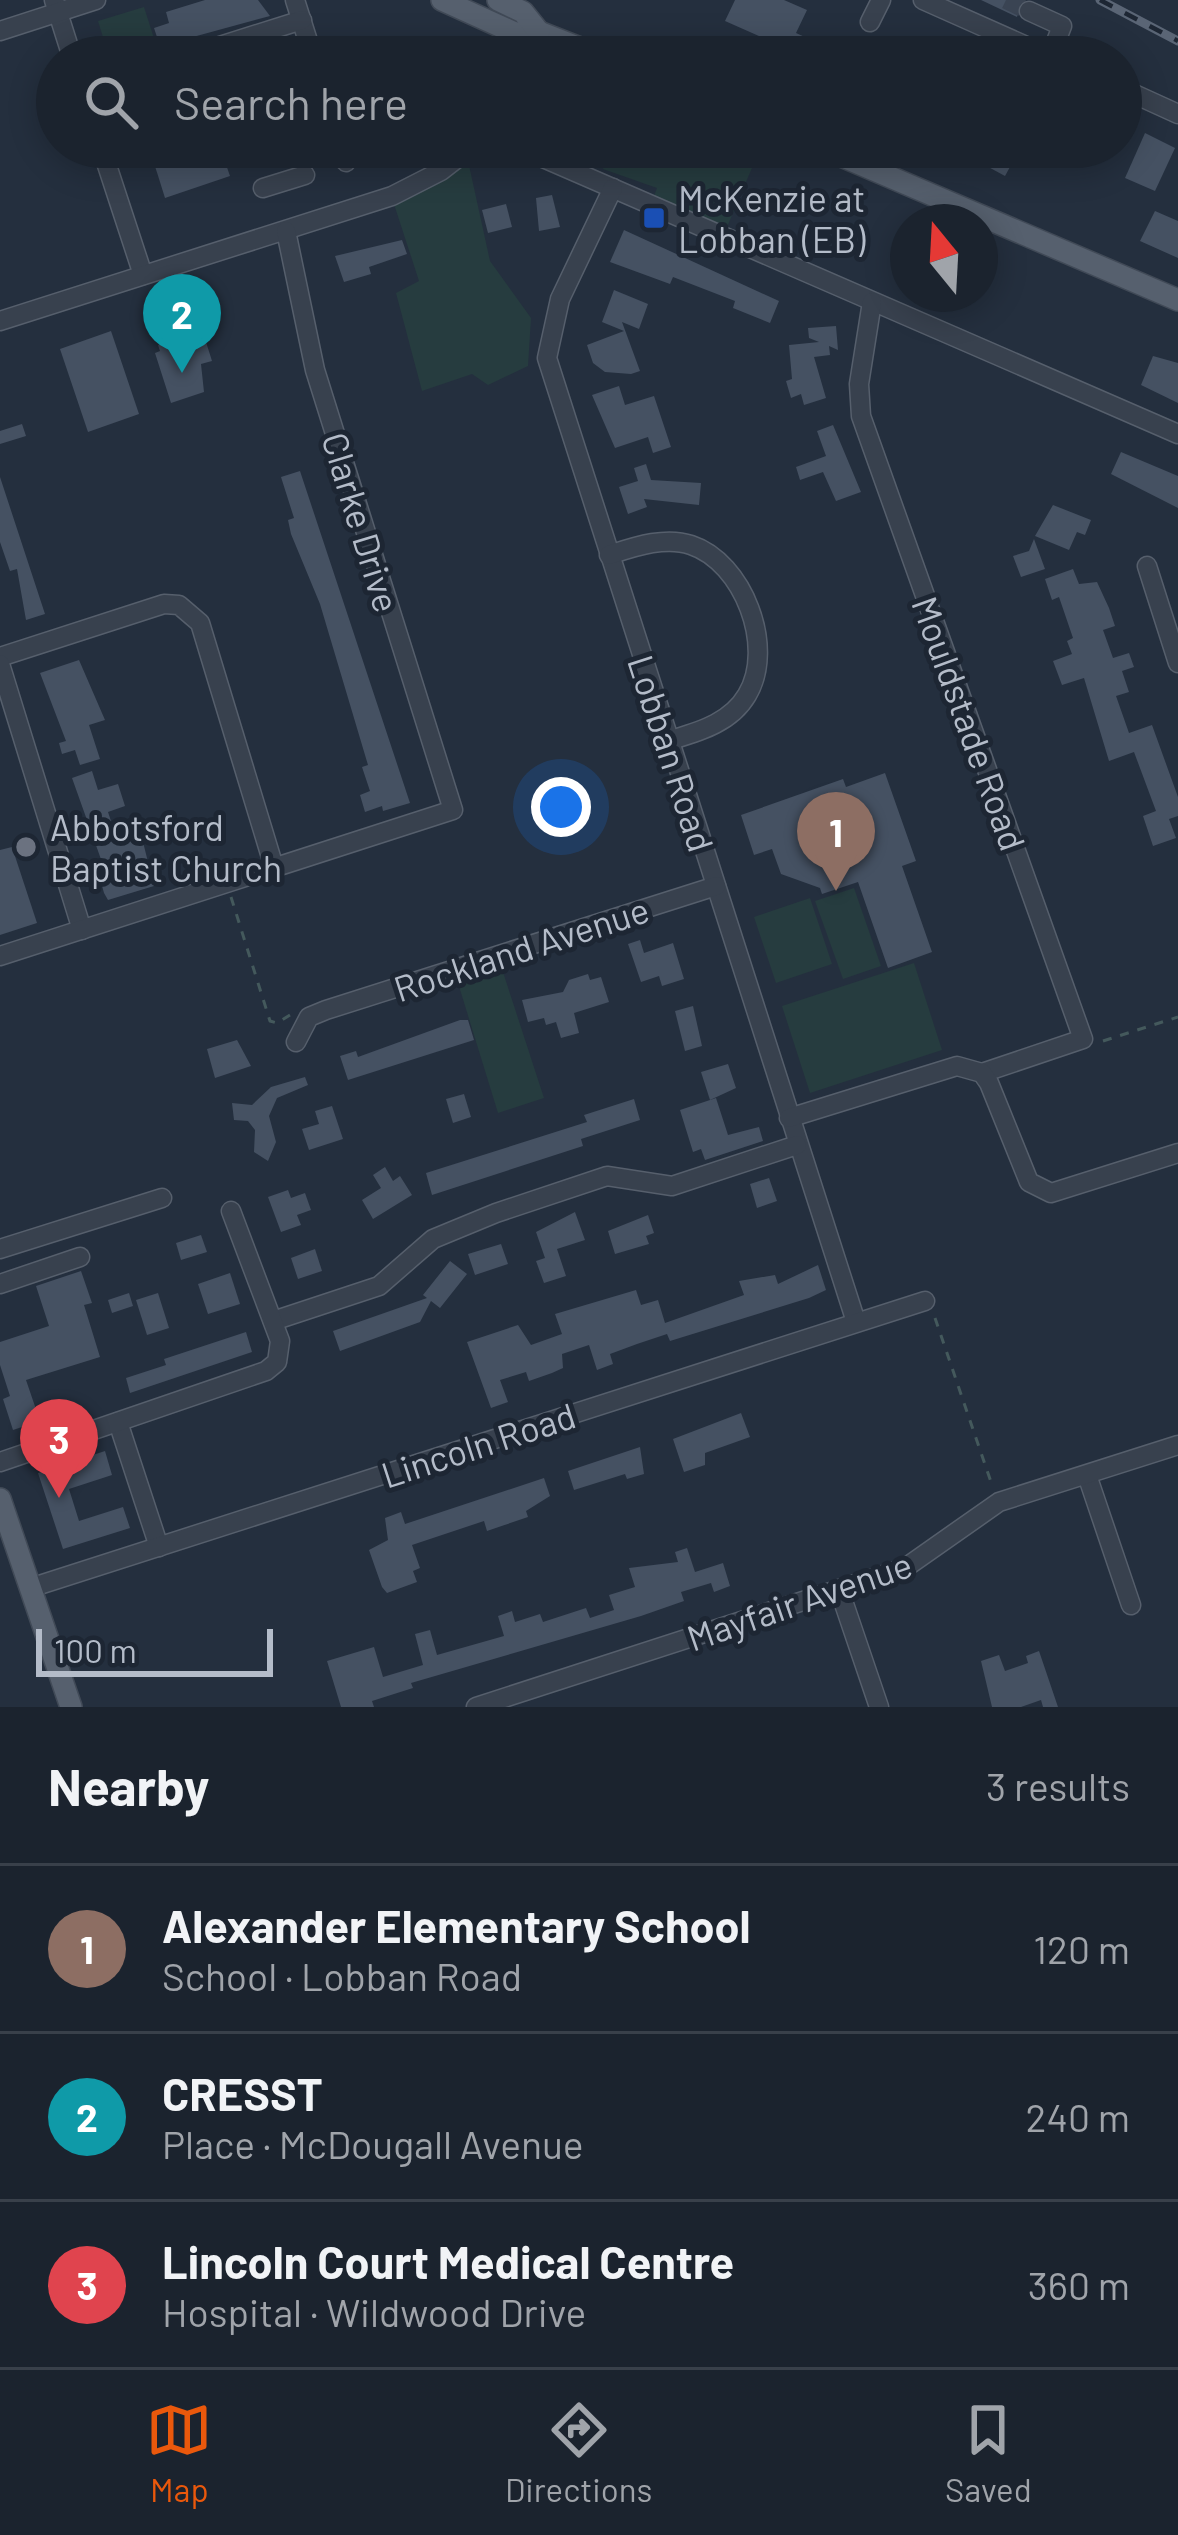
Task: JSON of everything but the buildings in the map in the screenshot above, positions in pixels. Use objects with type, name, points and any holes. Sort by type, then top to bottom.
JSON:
[{"type":"main road","points":[[442,0],[515,33],[549,36]]},
{"type":"main road","points":[[498,0],[524,11],[539,32]]},
{"type":"main road","points":[[869,168],[1178,300]]},
{"type":"main road","points":[[0,1499],[71,1707]]},
{"type":"street","points":[[0,31],[56,6],[96,0]]},
{"type":"street","points":[[295,0],[307,36]]},
{"type":"street","points":[[870,22],[881,0]]},
{"type":"street","points":[[923,0],[1004,36]]},
{"type":"street","points":[[56,6],[65,36]]},
{"type":"street","points":[[1029,11],[1062,26],[1058,36]]},
{"type":"street","points":[[253,36],[302,20]]},
{"type":"street","points":[[537,36],[539,32]]},
{"type":"street","points":[[1142,98],[1178,114]]},
{"type":"street","points":[[108,168],[143,274]]},
{"type":"street","points":[[0,321],[286,231],[413,186],[440,168]]},
{"type":"street","points":[[567,168],[1178,434]]},
{"type":"street","points":[[263,188],[305,175]]},
{"type":"street","name":"Lobban Road","points":[[613,188],[560,299],[547,358],[856,1322]]},
{"type":"street","name":"Clarke Drive","points":[[274,867],[453,810],[315,370],[286,231]]},
{"type":"street","name":"Mouldstade Road","points":[[872,302],[859,384],[861,416],[1083,1039]]},
{"type":"street","points":[[609,555],[666,541],[689,544],[719,558],[741,589],[758,664],[747,697],[715,726],[668,741]]},
{"type":"street","points":[[1147,566],[1178,663]]},
{"type":"street","points":[[0,956],[82,930],[227,883],[274,867],[200,623],[191,611],[164,604],[0,661],[82,930]]},
{"type":"street","name":"Rockland Avenue","points":[[298,1037],[309,1016],[716,886]]},
{"type":"street","points":[[789,1118],[958,1066],[982,1073],[1083,1039]]},
{"type":"street","points":[[982,1073],[1036,1195],[1178,1153]]},
{"type":"street","points":[[273,1321],[379,1286],[453,1227],[607,1176],[645,1178],[672,1186],[797,1145]]},
{"type":"street","points":[[0,1250],[163,1198]]},
{"type":"street","points":[[0,1462],[272,1367],[280,1351],[273,1321],[231,1211]]},
{"type":"street","points":[[0,1284],[80,1257]]},
{"type":"street","name":"Lincoln Road","points":[[30,1588],[926,1301]]},
{"type":"street","points":[[118,1422],[159,1547]]},
{"type":"street","name":"Mayfair Avenue","points":[[476,1707],[550,1694],[920,1560],[999,1502],[1178,1445]]},
{"type":"street","points":[[1087,1475],[1131,1605]]},
{"type":"street","points":[[838,1589],[879,1707]]},
{"type":"path","points":[[227,883],[270,1021],[278,1023],[303,1010],[326,1010]]},
{"type":"path","points":[[1083,1039],[1103,1041],[1178,1017]]},
{"type":"path","points":[[926,1301],[999,1502]]},
{"type":"green space","points":[[144,7],[153,36],[103,36],[98,21]]},
{"type":"green space","points":[[446,168],[470,168],[490,261],[531,318],[528,366],[488,385],[472,374],[422,391],[396,293],[419,281],[392,198]]},
{"type":"green space","points":[[752,168],[727,227],[654,196],[657,188],[603,169]]},
{"type":"green space","points":[[854,888],[881,966],[843,979],[815,901]]},
{"type":"green space","points":[[810,898],[832,964],[776,983],[754,917]]},
{"type":"green space","points":[[914,963],[942,1050],[810,1093],[782,1006]]},
{"type":"green space","points":[[502,969],[544,1098],[498,1113],[458,983]]},
{"type":"tunnel","points":[[1006,0],[1029,11]]},
{"type":"railway","points":[[1100,0],[1178,41]]},
{"type":"place","name":"McKenzie at Lobban (EB)","points":[[654,218]]},
{"type":"place","name":"CRESST","points":[[182,373]]},
{"type":"place","name":"Abbotsford Baptist Church","points":[[26,847]]},
{"type":"place","name":"Alexander Elementary School","points":[[836,891]]},
{"type":"place","name":"Lincoln Court Medical Centre","points":[[59,1498]]}]
